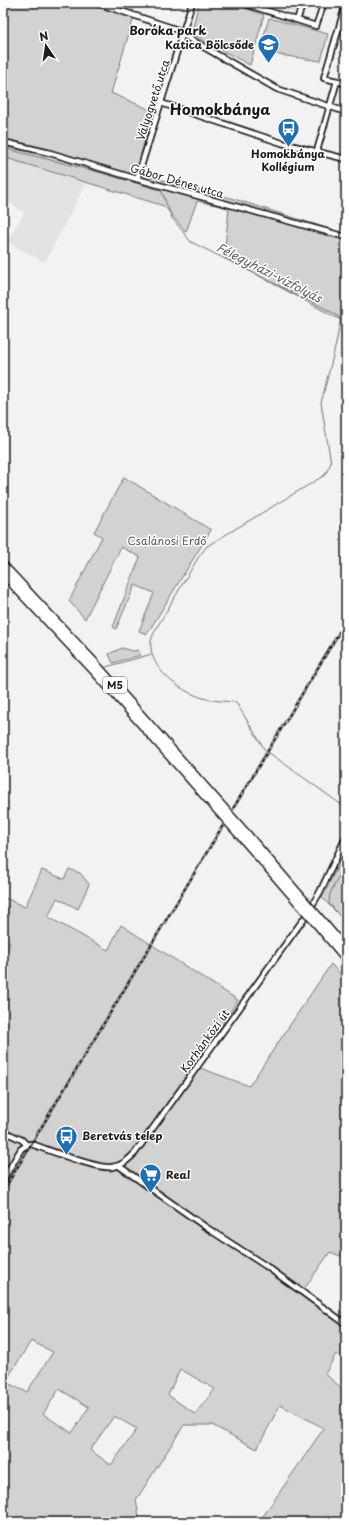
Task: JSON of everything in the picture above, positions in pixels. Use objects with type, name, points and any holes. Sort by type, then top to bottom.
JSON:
[{"type":"highway","name":"M5","points":[[3,565],[95,662],[302,902],[346,959]]},
{"type":"highway","name":"M5","points":[[3,574],[221,809]]},
{"type":"highway","name":"M5","points":[[315,918],[346,949]]},
{"type":"street","points":[[97,3],[183,33],[277,89],[346,112]]},
{"type":"street","name":"Vályogvető utca","points":[[137,179],[192,3]]},
{"type":"street","points":[[242,3],[316,26],[324,3]]},
{"type":"street","points":[[297,20],[303,3]]},
{"type":"street","points":[[346,4],[324,78],[346,84]]},
{"type":"street","points":[[317,151],[337,81]]},
{"type":"street","points":[[161,103],[282,143],[346,159]]},
{"type":"street","name":"Gábor Dénes utca","points":[[3,142],[50,153],[137,179],[346,237]]},
{"type":"street","name":"Korhánközi út","points":[[119,1166],[128,1161],[135,1153],[297,929],[320,892],[346,837]]},
{"type":"street","points":[[3,1131],[22,1140],[27,1145]]},
{"type":"street","points":[[3,1180],[21,1149],[31,1144],[102,1167],[111,1168],[119,1166],[206,1228],[266,1266],[346,1324]]},
{"type":"shaded area","points":[[263,3],[299,3],[295,13]]},
{"type":"shaded area","points":[[3,152],[90,176],[45,262],[7,242],[24,213],[3,198]]},
{"type":"green space","points":[[3,3],[135,3],[133,20],[111,93],[153,111],[136,173],[231,198],[346,234],[346,322],[224,257],[229,208],[197,201],[186,232],[164,206],[3,157]]},
{"type":"green space","points":[[199,3],[230,3],[264,15],[250,65],[191,34]]},
{"type":"green space","points":[[269,18],[328,34],[321,61],[279,55],[260,48]]},
{"type":"green space","name":"Csalánosi Erdő","points":[[124,477],[211,530],[147,634],[139,631],[154,593],[135,585],[116,629],[113,627],[140,557],[121,547],[85,619],[69,601],[102,537],[94,532]]},
{"type":"green space","points":[[122,648],[133,651],[138,650],[141,655],[113,663],[109,654]]},
{"type":"green space","points":[[346,849],[346,922],[322,898]]},
{"type":"green space","points":[[69,869],[80,873],[89,884],[78,909],[57,898],[48,917],[108,950],[121,925],[238,1000],[195,1066],[249,1086],[331,964],[346,980],[346,1258],[330,1252],[300,1295],[346,1326],[346,1360],[336,1354],[325,1374],[344,1390],[346,1387],[346,1522],[259,1522],[324,1428],[280,1405],[257,1449],[212,1425],[184,1425],[136,1500],[140,1522],[3,1522],[3,958],[10,943],[3,940],[3,897],[25,907],[42,870],[64,879]],"holes":[[[31,1341],[53,1352],[27,1392],[5,1382]],[[180,1369],[215,1389],[195,1414],[168,1395]],[[59,1389],[89,1407],[72,1433],[43,1414]],[[114,1416],[137,1429],[111,1465],[90,1450]]]},
{"type":"waterway","name":"Félegyházi-vízfolyás","points":[[3,148],[98,172],[160,190],[172,218],[191,242],[330,311],[339,317],[340,322],[336,344],[321,403],[331,463],[325,475],[207,546],[198,558],[157,627],[151,641],[151,651],[160,669],[167,677],[185,690],[194,695],[207,699],[234,702],[237,704],[265,750],[346,808]]},
{"type":"waterway","points":[[106,667],[152,654]]},
{"type":"waterway","name":"Félegyházi-vízfolyás","points":[[346,861],[330,894],[329,903],[346,924]]},
{"type":"railway","points":[[3,1191],[346,621]]},
{"type":"place","name":"Katica Bölcsőde","points":[[269,64]]},
{"type":"place","name":"Homokbánya Kollégium","points":[[288,148]]},
{"type":"place","name":"Beretvás telep","points":[[66,1156]]},
{"type":"place","name":"Real","points":[[151,1194]]},
{"type":"district","name":"Boróka park","points":[[168,31]]},
{"type":"district","name":"Homokbánya","points":[[220,110]]}]
